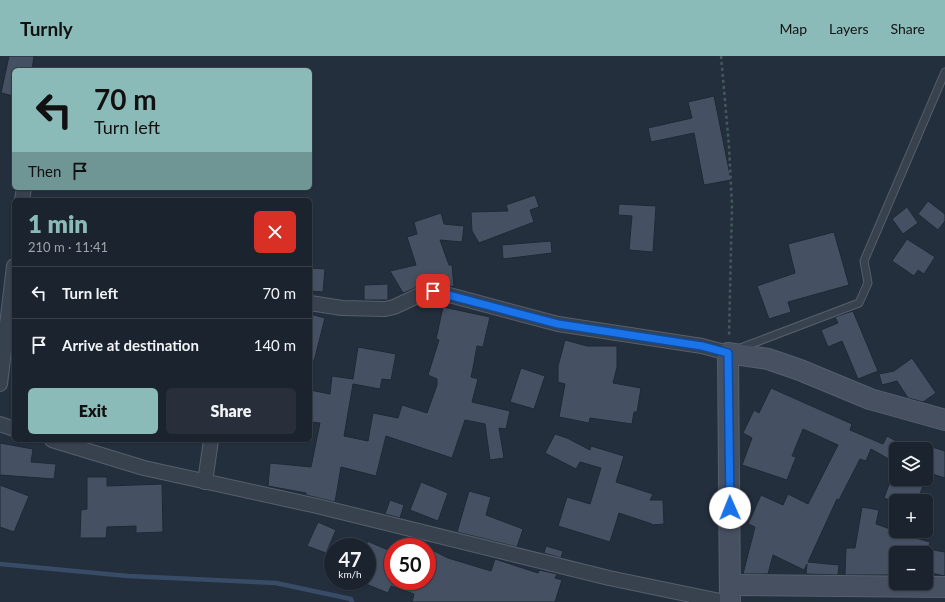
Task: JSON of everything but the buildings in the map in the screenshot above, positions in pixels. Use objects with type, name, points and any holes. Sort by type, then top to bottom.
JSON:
[{"type":"main road","points":[[945,420],[870,399],[800,370],[768,359],[728,353],[729,596],[945,587]]},
{"type":"street","points":[[0,384],[12,283]]},
{"type":"street","points":[[312,303],[342,308],[385,309],[394,307],[428,291],[438,292],[558,324],[702,346],[728,353]]},
{"type":"street","points":[[0,424],[12,428]]},
{"type":"street","points":[[59,442],[144,468],[317,506],[609,578],[729,596]]},
{"type":"street","points":[[205,482],[211,442]]},
{"type":"lane","points":[[728,353],[859,303],[868,283],[864,261],[945,72]]},
{"type":"path","points":[[721,56],[729,146],[732,206],[728,353]]},
{"type":"waterway","points":[[0,564],[128,576],[276,583],[351,599],[352,602]]},
{"type":"route","points":[[433,291],[558,324],[702,346],[728,353],[730,508]]}]
